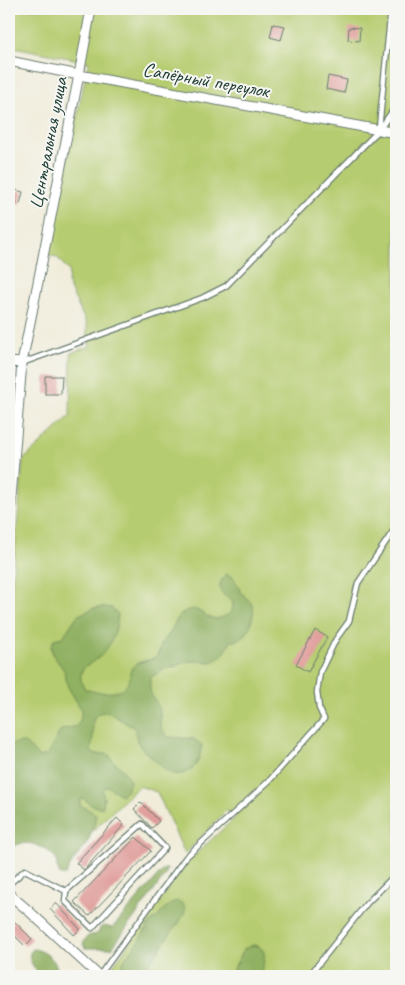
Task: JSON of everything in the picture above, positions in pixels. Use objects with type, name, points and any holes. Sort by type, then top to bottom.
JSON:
[{"type":"street","name":"Центральная улица","points":[[9,522],[22,362],[91,9]]},
{"type":"street","name":"Сапёрный переулок","points":[[9,61],[396,133]]},
{"type":"street","points":[[9,362],[22,362]]},
{"type":"street","points":[[9,894],[99,976]]},
{"type":"lane","points":[[379,130],[391,9]]},
{"type":"lane","points":[[22,362],[202,298],[226,286],[379,130],[396,106]]},
{"type":"lane","points":[[99,976],[186,857],[269,781],[324,719],[319,708],[317,692],[320,672],[336,639],[349,621],[358,583],[396,527]]},
{"type":"lane","points":[[142,824],[165,848],[92,928],[65,901],[66,891],[142,824]]},
{"type":"lane","points":[[9,884],[25,870],[66,891]]},
{"type":"lane","points":[[309,976],[367,903],[396,874]]},
{"type":"green space","points":[[9,9],[396,9],[396,976],[109,976],[107,974],[189,860],[237,816],[226,811],[185,854],[157,792],[139,786],[82,841],[9,774],[9,617],[23,460],[70,416],[71,353],[90,346],[87,336],[87,325],[68,284],[69,271],[57,257],[46,255],[89,62],[9,46]]},
{"type":"green space","points":[[226,574],[234,578],[241,592],[253,607],[253,616],[248,632],[243,637],[230,642],[226,651],[219,658],[211,662],[184,662],[166,668],[150,678],[151,693],[159,708],[161,726],[164,733],[168,737],[194,739],[202,745],[199,758],[193,768],[183,773],[170,773],[138,744],[136,729],[108,712],[102,712],[95,716],[94,719],[91,752],[95,754],[108,754],[123,770],[130,781],[126,791],[121,795],[109,787],[105,787],[102,790],[104,798],[103,807],[92,805],[83,798],[80,800],[80,805],[96,814],[95,821],[88,841],[70,866],[66,875],[60,875],[56,858],[40,846],[28,843],[9,848],[9,746],[23,743],[39,757],[47,755],[61,730],[77,726],[81,718],[81,709],[68,687],[64,670],[53,655],[51,647],[54,639],[63,637],[77,616],[94,608],[112,608],[118,614],[112,639],[102,655],[83,669],[81,678],[85,689],[95,692],[114,692],[120,690],[128,683],[130,671],[134,665],[152,659],[157,655],[162,643],[184,612],[191,609],[196,610],[215,619],[232,612],[233,602],[224,596],[220,590],[220,583]]},
{"type":"green space","points":[[164,869],[167,869],[166,874],[112,948],[85,948],[83,944],[88,936],[95,935],[104,926],[112,928]]},
{"type":"green space","points":[[175,901],[184,905],[184,914],[148,965],[148,976],[123,976],[121,967],[127,955],[151,922]]},
{"type":"green space","points":[[253,945],[259,946],[264,953],[264,962],[260,976],[230,976],[244,949]]},
{"type":"green space","points":[[33,949],[51,958],[57,966],[57,976],[40,976],[30,959]]},
{"type":"building","points":[[273,24],[285,26],[281,40],[270,37]]},
{"type":"building","points":[[349,27],[360,28],[359,41],[348,40]]},
{"type":"building","points":[[328,76],[347,80],[344,93],[326,89]]},
{"type":"building","points":[[9,188],[23,192],[20,204],[9,201]]},
{"type":"building","points":[[45,376],[62,376],[61,394],[45,394]]},
{"type":"building","points":[[315,630],[327,637],[308,672],[296,665]]},
{"type":"building","points":[[141,802],[159,821],[152,828],[134,809]]},
{"type":"building","points":[[117,818],[124,825],[84,870],[76,863]]},
{"type":"building","points":[[136,837],[151,851],[89,916],[74,902]]},
{"type":"building","points":[[56,903],[80,929],[74,935],[50,909]]},
{"type":"building","points":[[14,921],[32,939],[25,946],[9,930]]}]
